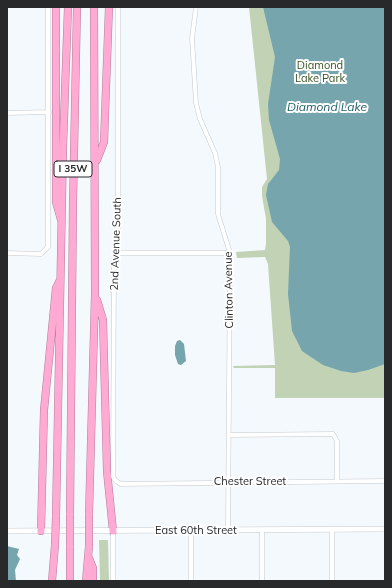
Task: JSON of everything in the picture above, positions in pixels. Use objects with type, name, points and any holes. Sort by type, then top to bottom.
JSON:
[{"type":"highway","points":[[56,7],[56,202],[57,211],[62,222]]},
{"type":"highway","points":[[52,581],[56,516],[68,7]]},
{"type":"highway","name":"I 35W","points":[[70,581],[73,211],[77,7]]},
{"type":"highway","name":"I 35W","points":[[86,581],[89,556],[95,294],[94,7]]},
{"type":"highway","points":[[95,164],[104,142],[109,7]]},
{"type":"highway","points":[[41,531],[44,410],[56,288],[61,278]]},
{"type":"highway","points":[[95,294],[103,320],[107,471],[113,531]]},
{"type":"highway","points":[[89,556],[93,568],[93,581]]},
{"type":"street","points":[[7,253],[41,254],[46,251],[48,247],[48,7]]},
{"type":"street","name":"2nd Avenue South","points":[[116,481],[113,477],[114,261],[118,253],[118,7]]},
{"type":"street","name":"Clinton Avenue","points":[[196,7],[192,38],[196,103],[200,119],[215,153],[218,167],[218,214],[230,253],[230,435],[228,530]]},
{"type":"street","points":[[7,113],[49,112]]},
{"type":"street","points":[[118,253],[230,253]]},
{"type":"street","points":[[230,435],[333,434],[337,440],[337,482]]},
{"type":"street","name":"Chester Street","points":[[116,481],[120,484],[385,482]]},
{"type":"street","name":"East 60th Street","points":[[7,531],[385,529]]},
{"type":"street","points":[[262,530],[262,581]]},
{"type":"street","points":[[332,530],[332,581]]},
{"type":"street","points":[[113,531],[113,581]]},
{"type":"street","points":[[191,581],[192,531]]},
{"type":"green space","name":"Diamond Lake","points":[[249,7],[385,7],[385,398],[275,398],[275,368],[234,368],[233,366],[275,365],[268,264],[265,257],[237,258],[236,252],[265,250],[266,244],[266,219],[262,187],[267,179]]},
{"type":"green space","points":[[99,540],[108,540],[109,581],[100,581]]},
{"type":"water","name":"Diamond Lake","points":[[263,7],[385,7],[385,364],[368,370],[354,373],[341,371],[323,365],[302,351],[292,331],[288,294],[290,247],[288,241],[272,222],[266,195],[268,184],[279,170],[280,159],[269,120],[268,104],[275,57]]},
{"type":"water","points":[[180,340],[184,344],[186,361],[181,365],[178,364],[175,355],[175,346],[177,341]]},
{"type":"water","points":[[7,546],[19,549],[17,555],[20,559],[15,570],[16,581],[7,581]]},
{"type":"park label","name":"Diamond Lake Park","points":[[320,72]]}]
